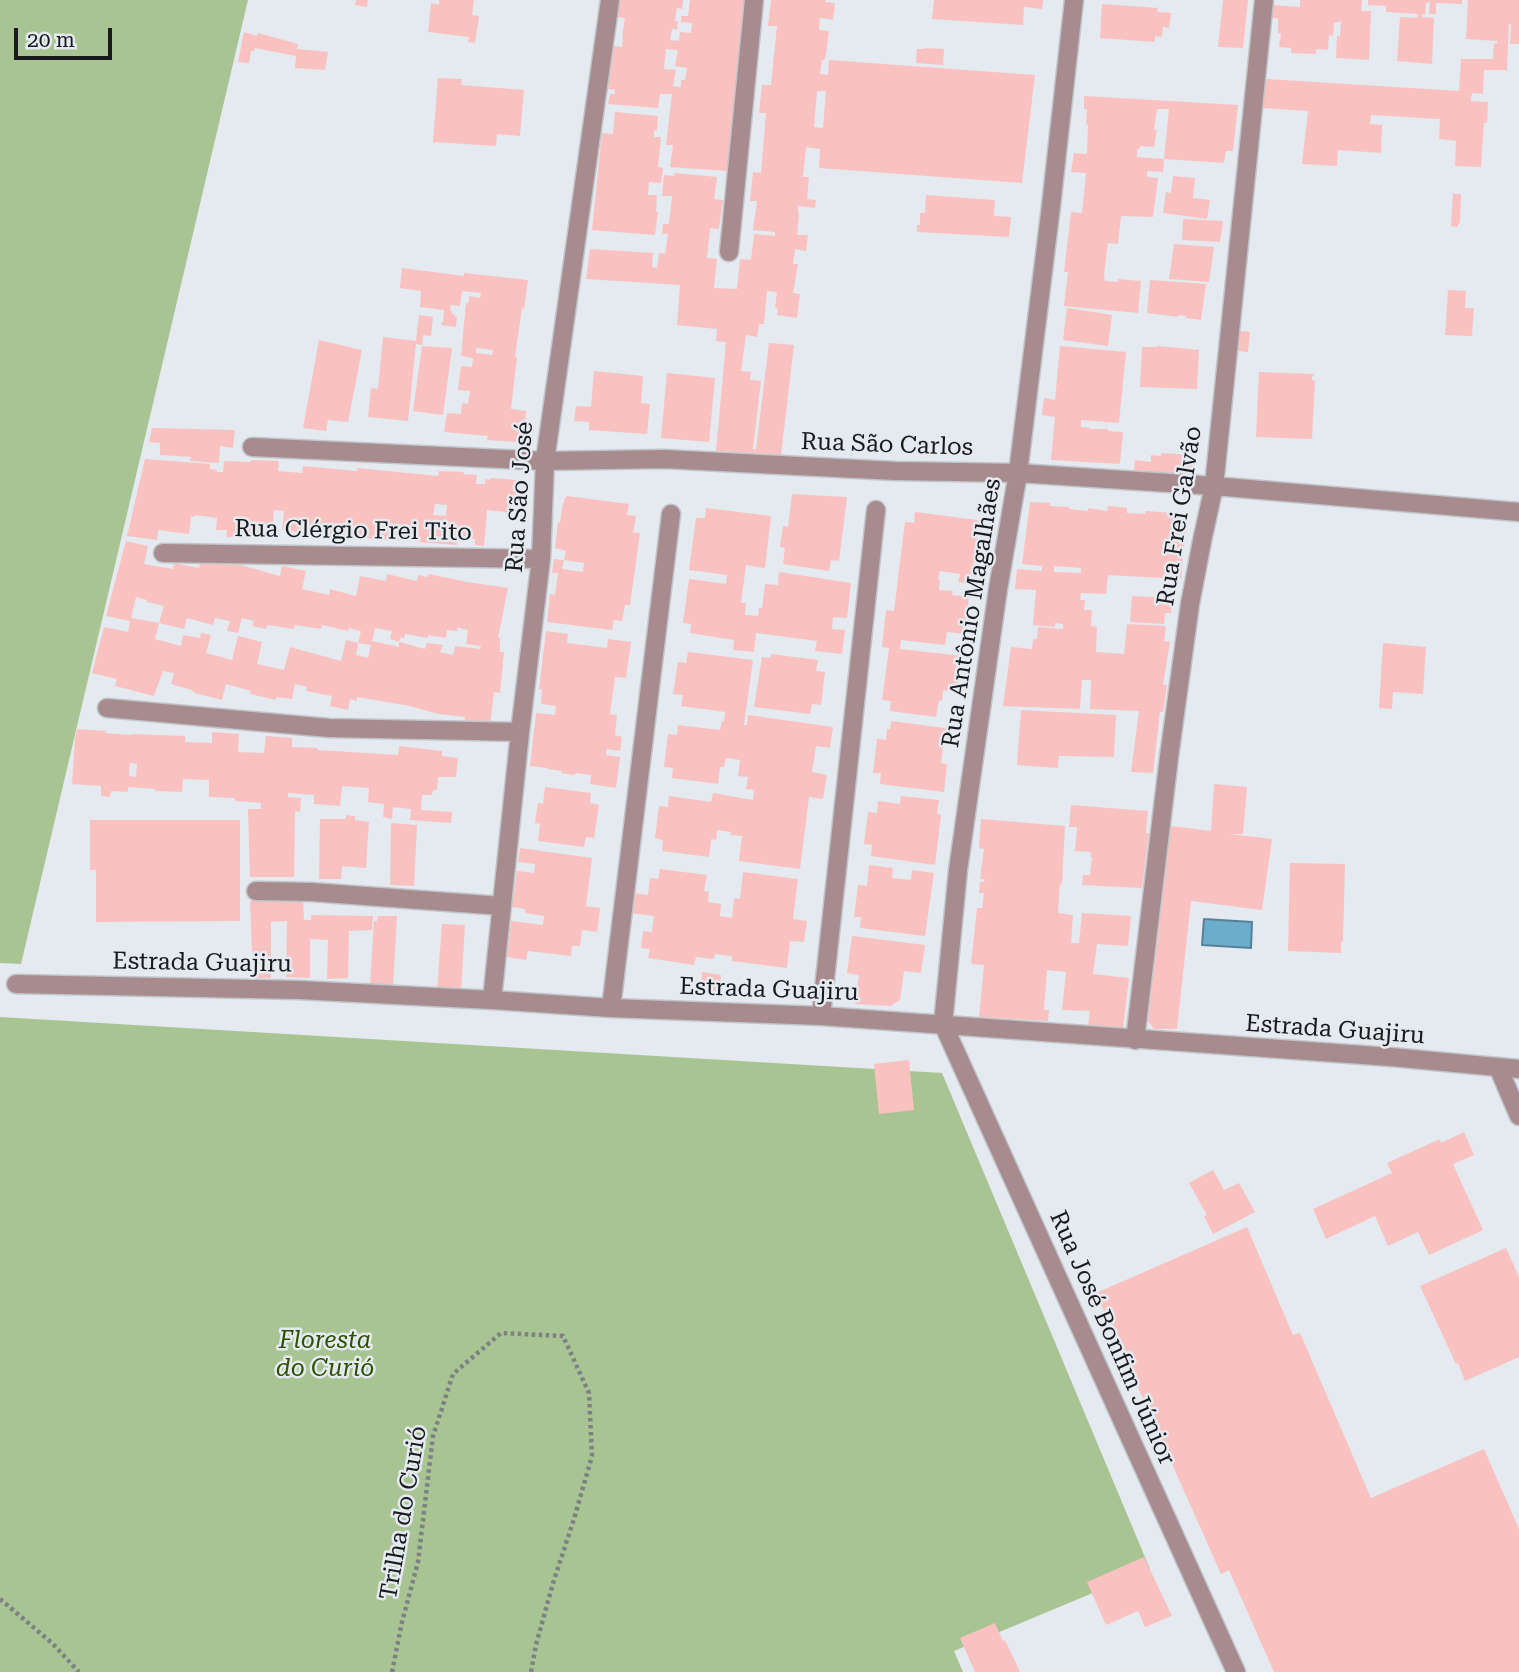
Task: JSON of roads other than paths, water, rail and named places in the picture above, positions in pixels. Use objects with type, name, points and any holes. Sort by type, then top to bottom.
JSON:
[{"type":"street","name":"Rua São José","points":[[492,1000],[541,559],[545,461],[610,0]]},
{"type":"street","points":[[729,252],[754,0]]},
{"type":"street","name":"Rua Antônio Magalhães","points":[[943,1024],[960,857],[998,589],[1018,472],[1074,0]]},
{"type":"street","name":"Rua Frei Galvão","points":[[1135,1040],[1190,604],[1214,486],[1264,0]]},
{"type":"street","name":"Rua São Carlos","points":[[252,447],[545,461],[664,459],[895,471],[1018,472],[1519,512]]},
{"type":"street","points":[[821,1016],[876,510]]},
{"type":"street","points":[[611,1008],[671,514]]},
{"type":"street","name":"Rua Clérgio Frei Tito","points":[[163,553],[541,559]]},
{"type":"street","points":[[107,708],[329,728],[520,732]]},
{"type":"street","points":[[256,891],[311,892],[502,906]]},
{"type":"street","name":"Estrada Guajiru","points":[[16,984],[299,990],[611,1008],[821,1016],[1519,1069]]},
{"type":"street","name":"Rua José Bonfim Júnior","points":[[943,1024],[1236,1672]]},
{"type":"street","points":[[1499,1067],[1519,1116]]},
{"type":"water","points":[[1204,919],[1252,922],[1251,948],[1202,945]]},
{"type":"park label","name":"Floresta do Curió","points":[[325,1355]]}]
